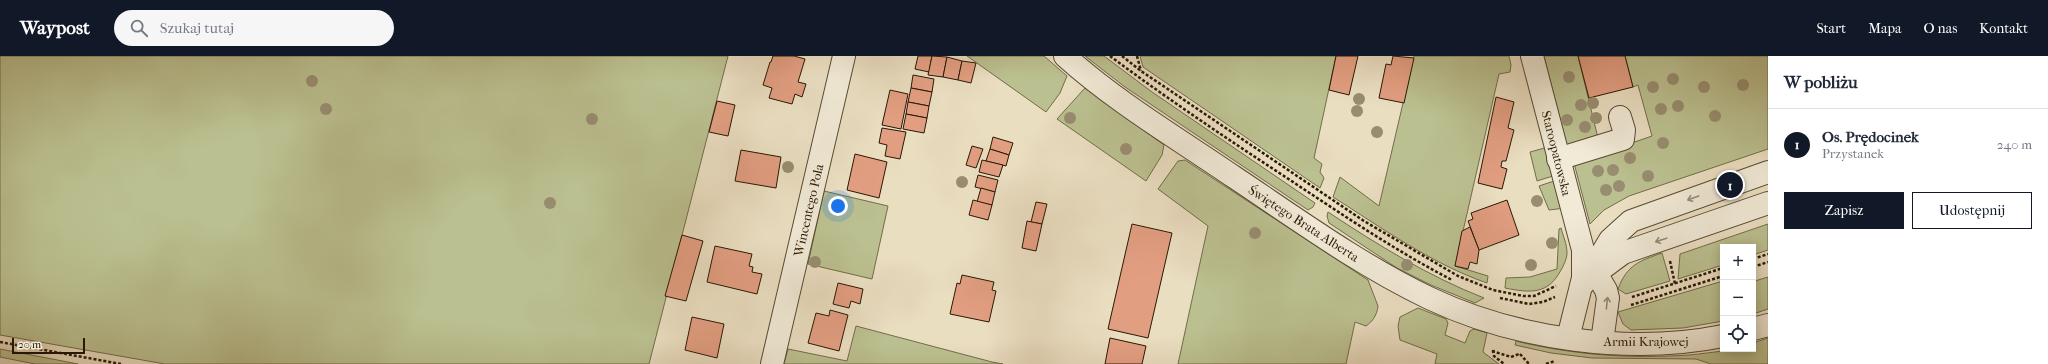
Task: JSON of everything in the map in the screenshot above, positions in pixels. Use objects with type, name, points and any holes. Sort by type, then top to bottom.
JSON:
[{"type":"street","name":"Wincentego Pola","points":[[772,364],[844,56]]},
{"type":"street","name":"Świętego Brata Alberta","points":[[1065,56],[1081,70],[1139,113],[1378,271],[1431,299],[1483,320],[1518,330],[1568,338]]},
{"type":"street","name":"Staroopatowska","points":[[1532,56],[1558,159],[1591,264],[1606,290],[1608,298],[1602,342]]},
{"type":"street","points":[[1558,159],[1623,138],[1624,130],[1620,117]]},
{"type":"street","points":[[1591,264],[1610,240],[1631,221],[1768,172]]},
{"type":"street","points":[[1591,264],[1768,203]]},
{"type":"street","name":"Staroopatowska","points":[[1568,338],[1584,267],[1591,264]]},
{"type":"street","points":[[1756,328],[1768,325]]},
{"type":"street","name":"Armii Krajowej","points":[[1568,338],[1602,342],[1666,343],[1720,336]]},
{"type":"path","points":[[1110,56],[1206,125],[1324,203],[1420,263],[1458,284]]},
{"type":"path","points":[[1122,56],[1141,71],[1364,221],[1458,276],[1493,290],[1523,296],[1547,292],[1558,286]]},
{"type":"path","points":[[1137,56],[1141,71]]},
{"type":"path","points":[[1668,254],[1674,284]]},
{"type":"path","points":[[1756,258],[1768,254]]},
{"type":"path","points":[[1756,266],[1768,262]]},
{"type":"path","points":[[1628,298],[1720,269]]},
{"type":"path","points":[[1497,297],[1518,302]]},
{"type":"path","points":[[0,342],[121,364]]},
{"type":"path","points":[[1504,364],[1494,356],[1492,351],[1511,357],[1520,354],[1529,364]]},
{"type":"path","points":[[1546,364],[1558,361]]},
{"type":"green space","points":[[0,56],[728,56],[649,364],[165,364],[0,335]]},
{"type":"green space","points":[[967,56],[1044,56],[1067,76],[1060,93],[1046,112]]},
{"type":"green space","points":[[1085,56],[1104,56],[1152,92],[1315,203],[1313,207],[1308,210],[1125,87]]},
{"type":"green space","points":[[1140,56],[1336,56],[1314,158],[1322,164],[1320,172],[1324,178],[1320,188],[1143,67]]},
{"type":"green space","points":[[1414,56],[1509,56],[1511,65],[1510,72],[1499,74],[1455,266],[1488,276],[1487,283],[1427,256],[1333,197],[1340,177],[1379,206]]},
{"type":"green space","points":[[1544,56],[1578,56],[1598,138],[1567,146]]},
{"type":"green space","points":[[1625,56],[1768,56],[1768,149],[1629,196],[1604,210],[1590,224],[1574,163],[1652,136],[1638,85],[1633,87]]},
{"type":"green space","points":[[1085,88],[1164,145],[1162,155],[1146,181],[1057,119]]},
{"type":"green space","points":[[1548,147],[1556,175],[1537,181],[1530,152]]},
{"type":"green space","points":[[1185,160],[1368,280],[1378,306],[1377,312],[1371,322],[1366,326],[1355,322],[1346,364],[1178,364],[1208,226],[1158,189],[1178,161]]},
{"type":"green space","points":[[1557,180],[1565,208],[1549,210],[1539,186]]},
{"type":"green space","points":[[824,191],[888,206],[872,279],[808,264]]},
{"type":"green space","points":[[1328,212],[1423,270],[1484,298],[1475,303],[1431,285],[1397,268],[1329,223],[1327,216]]},
{"type":"green space","points":[[1768,224],[1768,250],[1756,254],[1756,244],[1720,244],[1720,266],[1678,279],[1680,254]]},
{"type":"green space","points":[[1561,228],[1567,255],[1556,278],[1544,288],[1538,290],[1522,291],[1505,288],[1506,278],[1530,277],[1557,269],[1559,229]]},
{"type":"green space","points":[[1662,253],[1670,281],[1626,294],[1618,289],[1625,274],[1630,269],[1640,262]]},
{"type":"green space","points":[[1768,277],[1768,309],[1756,313],[1756,281]]},
{"type":"green space","points":[[1720,282],[1720,322],[1683,328],[1631,330],[1623,324],[1618,312]]},
{"type":"green space","points":[[1418,308],[1446,319],[1448,323],[1445,335],[1465,343],[1470,331],[1474,329],[1487,333],[1483,352],[1499,364],[1435,364],[1437,354],[1400,340],[1398,326],[1400,317]]},
{"type":"green space","points":[[856,326],[1003,364],[784,364],[788,349],[847,361]]},
{"type":"green space","points":[[1768,338],[1768,364],[1711,364],[1696,359],[1592,358],[1551,353],[1515,345],[1516,341],[1580,353],[1624,356],[1667,356],[1720,352],[1756,352],[1756,342]]},
{"type":"green space","points":[[0,349],[78,364],[35,364],[0,357]]},
{"type":"building","points":[[773,56],[794,56],[805,59],[798,82],[806,84],[802,97],[795,94],[792,104],[769,98],[772,88],[763,85]]},
{"type":"building","points":[[918,56],[932,56],[929,72],[915,69]]},
{"type":"building","points":[[932,56],[947,57],[943,77],[928,75]]},
{"type":"building","points":[[1336,56],[1358,56],[1349,95],[1329,90]]},
{"type":"building","points":[[1393,56],[1414,58],[1404,103],[1379,98],[1386,64],[1391,65]]},
{"type":"building","points":[[1578,56],[1625,56],[1633,87],[1589,98]]},
{"type":"building","points":[[947,57],[962,61],[958,80],[943,77]]},
{"type":"building","points":[[962,61],[976,63],[971,83],[958,80]]},
{"type":"building","points":[[913,75],[934,79],[932,92],[911,88]]},
{"type":"building","points":[[911,88],[932,92],[929,106],[908,102]]},
{"type":"building","points":[[890,90],[908,94],[901,129],[882,125]]},
{"type":"building","points":[[1496,97],[1514,102],[1508,128],[1514,130],[1506,161],[1502,161],[1501,167],[1507,169],[1502,189],[1478,183]]},
{"type":"building","points":[[717,101],[735,105],[728,136],[709,132]]},
{"type":"building","points":[[908,102],[929,106],[927,118],[906,114]]},
{"type":"building","points":[[906,114],[927,118],[924,133],[903,129]]},
{"type":"building","points":[[882,128],[906,132],[900,159],[885,156],[887,145],[879,143]]},
{"type":"building","points":[[993,137],[1013,143],[1009,155],[990,149]]},
{"type":"building","points":[[972,146],[983,149],[976,168],[966,165]]},
{"type":"building","points":[[990,149],[1009,155],[1006,166],[986,161]]},
{"type":"building","points":[[741,150],[781,157],[776,188],[735,181]]},
{"type":"building","points":[[855,154],[887,162],[879,198],[847,190]]},
{"type":"building","points":[[982,160],[1003,165],[999,177],[979,172]]},
{"type":"building","points":[[978,175],[998,180],[995,192],[975,187]]},
{"type":"building","points":[[981,188],[995,192],[992,205],[977,202]]},
{"type":"building","points":[[973,200],[992,205],[988,220],[969,215]]},
{"type":"building","points":[[1507,200],[1519,235],[1479,250],[1468,221],[1473,219],[1471,213]]},
{"type":"building","points":[[1036,202],[1047,204],[1042,224],[1031,222]]},
{"type":"building","points":[[1027,221],[1042,224],[1036,251],[1022,248]]},
{"type":"building","points":[[1132,224],[1172,233],[1148,338],[1108,329]]},
{"type":"building","points":[[1470,227],[1479,250],[1477,264],[1470,262],[1468,269],[1455,266],[1462,231]]},
{"type":"building","points":[[682,235],[703,241],[686,301],[665,296]]},
{"type":"building","points":[[715,246],[752,254],[749,266],[753,267],[752,272],[762,274],[757,294],[707,282]]},
{"type":"building","points":[[962,275],[994,282],[992,290],[996,291],[989,322],[950,314],[957,283],[960,284]]},
{"type":"building","points":[[838,283],[863,289],[860,304],[851,301],[849,308],[833,304]]},
{"type":"building","points":[[830,310],[848,315],[839,351],[808,343],[816,313],[829,316]]},
{"type":"building","points":[[692,317],[724,324],[717,358],[685,350]]},
{"type":"building","points":[[1110,338],[1146,346],[1142,364],[1105,364]]},
{"type":"place","name":"Os. Prędocinek","points":[[1730,185]]}]
